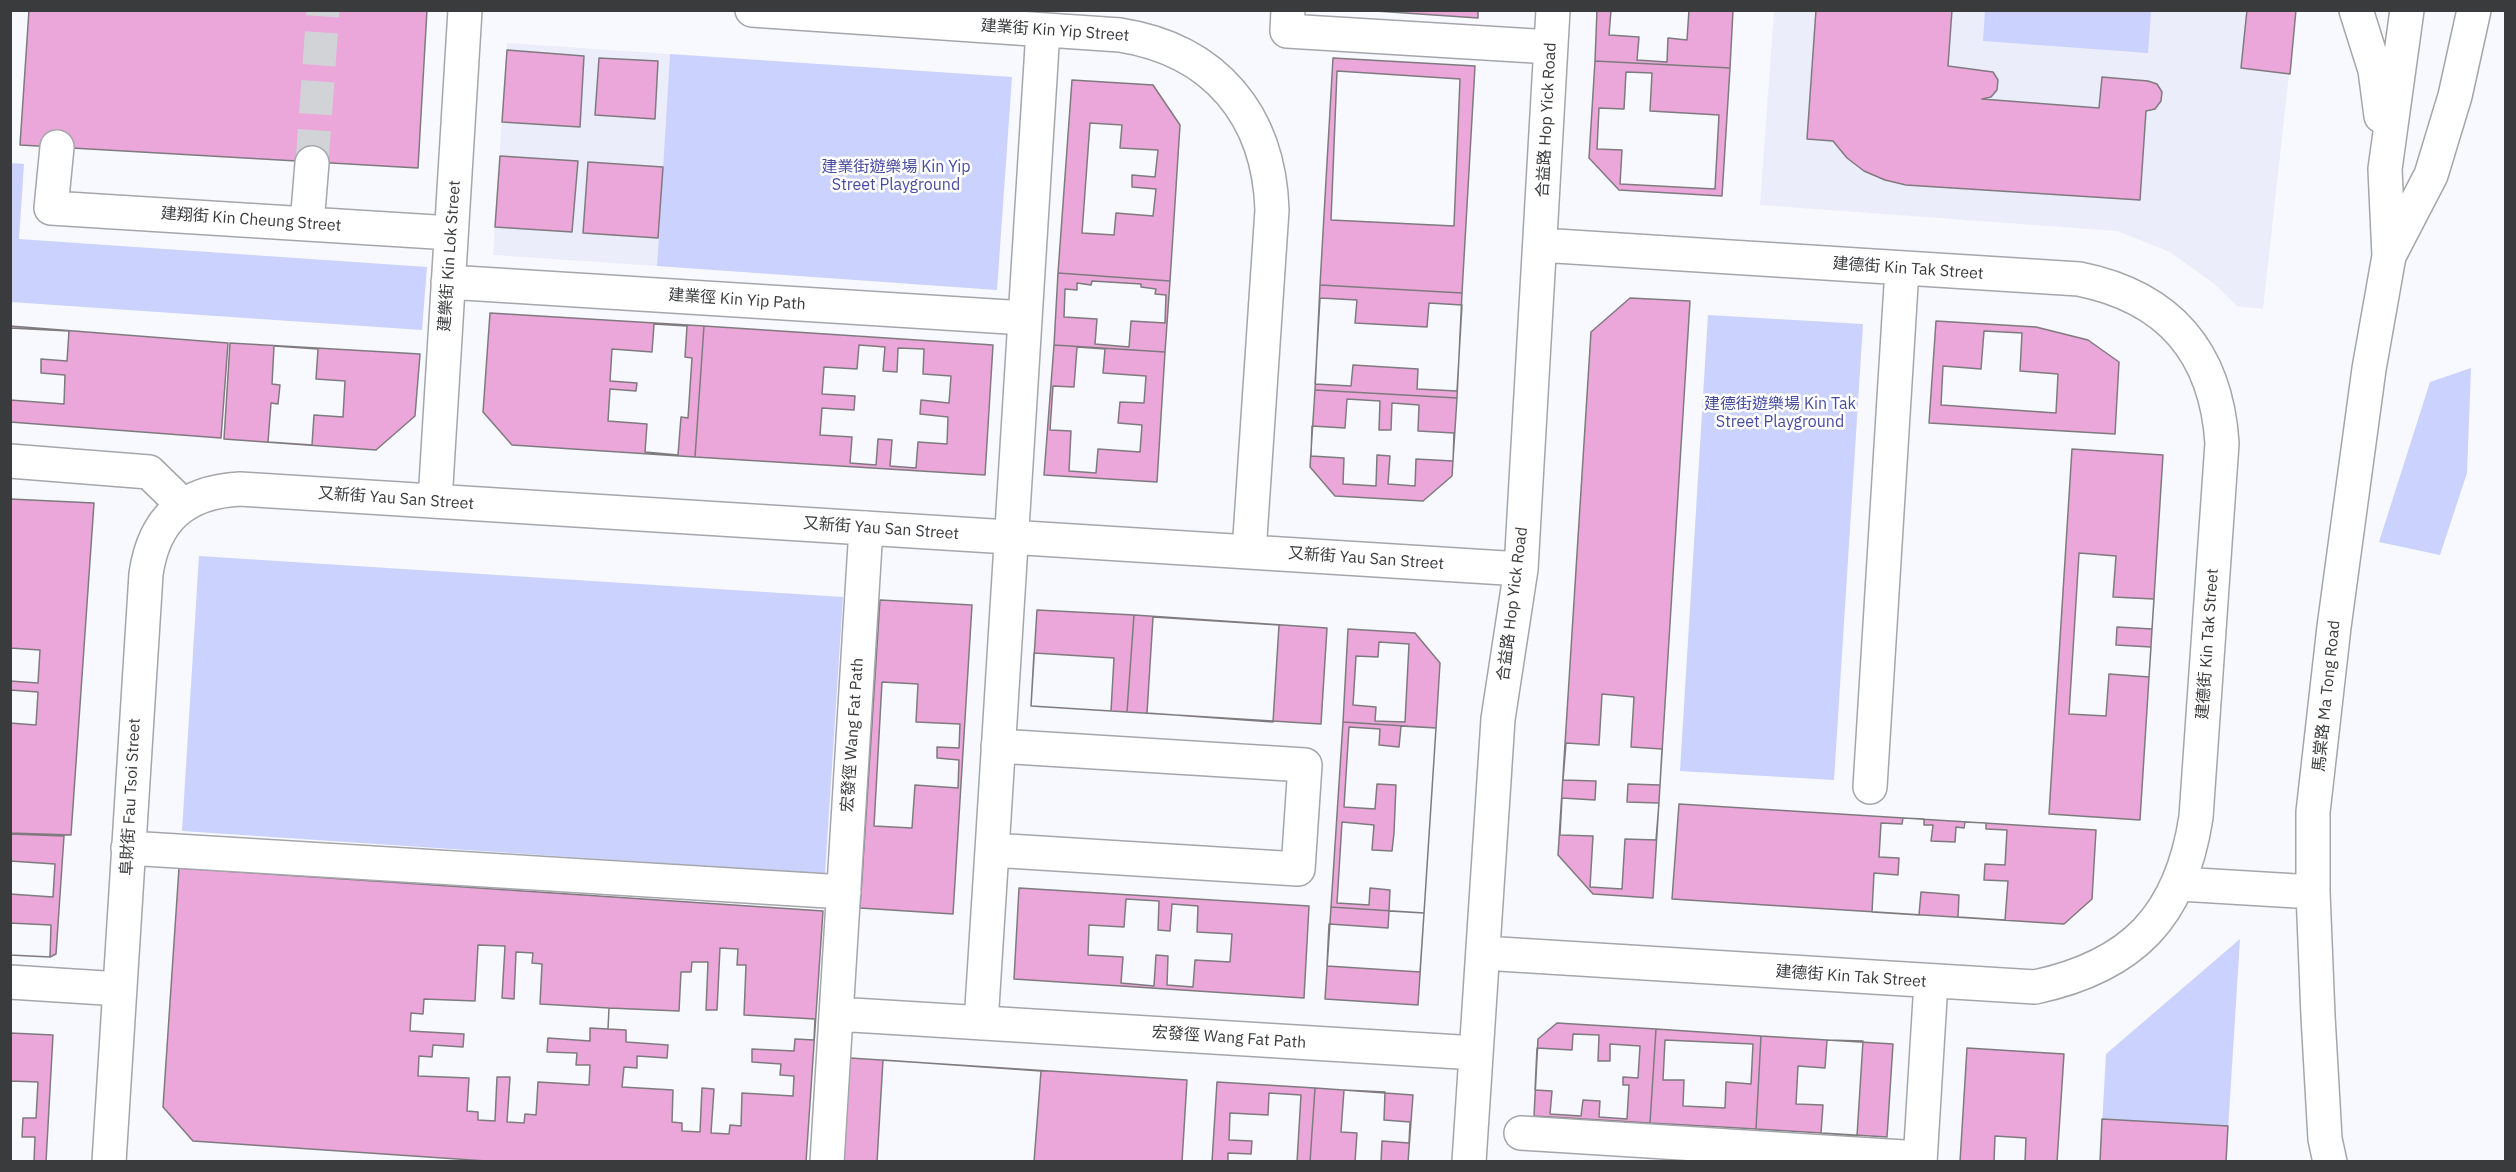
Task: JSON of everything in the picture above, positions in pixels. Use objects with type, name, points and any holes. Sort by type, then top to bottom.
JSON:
[{"type":"street","name":"建樂街 Kin Lok Street","points":[[435,501],[465,10]]},
{"type":"street","name":"建業街 Kin Yip Street","points":[[752,10],[1120,35],[1145,39],[1169,47],[1192,59],[1212,74],[1246,112],[1258,135],[1271,184],[1272,210],[1249,552]]},
{"type":"street","points":[[1288,10],[1287,31],[1551,47]]},
{"type":"street","name":"合益路 Hop Yick Road","points":[[1469,1161],[1498,719],[1521,569],[1553,10]]},
{"type":"street","points":[[2356,10],[2375,70],[2385,169]]},
{"type":"street","name":"馬棠路 Ma Tong Road","points":[[2326,1154],[2313,892],[2313,812],[2334,627],[2369,369],[2389,256],[2385,169],[2407,10]]},
{"type":"street","name":"馬棠路 Ma Tong Road","points":[[2389,256],[2431,175],[2455,96],[2474,10]]},
{"type":"street","points":[[981,1023],[1043,30]]},
{"type":"street","name":"建翔街 Kin Cheung Street","points":[[57,147],[51,208],[451,233]]},
{"type":"street","points":[[307,224],[312,163]]},
{"type":"street","name":"建德街 Kin Tak Street","points":[[1483,952],[2035,987],[2094,970],[2120,954],[2144,934],[2164,910],[2180,884],[2191,851],[2196,817],[2222,443],[2220,413],[2212,384],[2200,357],[2161,313],[2136,297],[2109,285],[2079,279],[1540,245]]},
{"type":"street","points":[[1870,787],[1902,269]]},
{"type":"street","name":"建業徑 Kin Yip Path","points":[[448,282],[1025,318]]},
{"type":"street","points":[[10,461],[149,472],[183,505]]},
{"type":"street","name":"又新街 Yau San Street","points":[[240,489],[1521,569]]},
{"type":"street","name":"阜財街 Fau Tsoi Street","points":[[109,1161],[149,554],[156,535],[168,518],[183,505],[220,490],[240,489]]},
{"type":"street","name":"宏發徑 Wang Fat Path","points":[[827,1161],[866,528]]},
{"type":"street","points":[[992,850],[1298,869],[1305,765],[999,746]]},
{"type":"street","points":[[128,848],[844,892]]},
{"type":"street","points":[[2180,884],[2313,892]]},
{"type":"street","points":[[10,982],[120,989]]},
{"type":"street","points":[[1521,1133],[1920,1160],[1931,982]]},
{"type":"street","name":"宏發徑 Wang Fat Path","points":[[836,1014],[1476,1053]]},
{"type":"shaded area","points":[[1774,11],[2296,11],[2263,309],[2237,306],[2217,286],[2170,252],[2117,231],[1760,205]]},
{"type":"shaded area","points":[[507,43],[670,54],[657,266],[493,255]]},
{"type":"green space","points":[[1985,11],[2151,11],[2148,53],[1983,41]]},
{"type":"green space","name":"建業街遊樂場 Kin Yip Street Playground","points":[[670,54],[1012,77],[997,290],[657,266]]},
{"type":"green space","points":[[10,163],[24,164],[19,239],[427,267],[422,330],[11,302]]},
{"type":"green space","name":"建德街遊樂場 Kin Tak Street Playground","points":[[1708,315],[1863,324],[1834,780],[1680,771]]},
{"type":"green space","points":[[2471,368],[2467,473],[2440,555],[2379,542],[2430,382]]},
{"type":"green space","points":[[199,556],[843,597],[825,874],[182,831]]},
{"type":"green space","points":[[2240,939],[2226,1161],[2100,1162],[2106,1054]]},
{"type":"building","points":[[29,10],[427,10],[418,168],[20,145]]},
{"type":"building","points":[[1361,10],[1478,10],[1478,18]]},
{"type":"building","points":[[1597,10],[1733,10],[1730,68],[1595,61]]},
{"type":"building","points":[[1611,10],[1689,10],[1687,40],[1668,38],[1667,62],[1637,60],[1639,37],[1609,35]]},
{"type":"building","points":[[1816,10],[1952,10],[1948,66],[1993,72],[1998,80],[1997,90],[1991,97],[1982,99],[2099,108],[2102,77],[2148,81],[2157,84],[2162,92],[2161,101],[2155,109],[2146,111],[2140,200],[1906,185],[1885,180],[1864,171],[1847,158],[1833,141],[1807,139]]},
{"type":"building","points":[[2247,10],[2296,10],[2290,74],[2241,68]]},
{"type":"building","points":[[507,50],[584,56],[580,127],[502,122]]},
{"type":"building","points":[[599,58],[658,61],[655,119],[595,115]]},
{"type":"building","points":[[1333,58],[1475,66],[1462,293],[1320,285]]},
{"type":"building","points":[[1595,61],[1730,68],[1722,196],[1619,190],[1589,158]]},
{"type":"building","points":[[1337,71],[1460,79],[1454,226],[1331,220]]},
{"type":"building","points":[[1626,72],[1652,73],[1650,111],[1719,115],[1715,189],[1620,184],[1622,150],[1597,149],[1599,108],[1624,109]]},
{"type":"building","points":[[1072,80],[1153,85],[1180,125],[1170,281],[1058,273]]},
{"type":"building","points":[[1090,123],[1122,125],[1120,148],[1158,150],[1155,177],[1132,175],[1132,187],[1156,189],[1153,216],[1116,213],[1114,235],[1082,233]]},
{"type":"building","points":[[500,156],[578,161],[572,232],[495,227]]},
{"type":"building","points":[[588,162],[663,167],[658,238],[583,233]]},
{"type":"building","points":[[1058,273],[1170,281],[1165,352],[1054,345]]},
{"type":"building","points":[[1092,281],[1141,284],[1141,287],[1156,289],[1155,294],[1166,295],[1165,323],[1131,321],[1129,347],[1095,344],[1097,319],[1064,317],[1065,289],[1077,290],[1077,283],[1091,285]]},
{"type":"building","points":[[1320,285],[1462,293],[1457,398],[1315,390]]},
{"type":"building","points":[[1320,298],[1357,300],[1355,323],[1427,327],[1429,303],[1462,305],[1457,391],[1417,389],[1418,369],[1353,365],[1351,386],[1315,384]]},
{"type":"building","points":[[1630,298],[1690,301],[1653,898],[1593,894],[1558,855],[1591,332]]},
{"type":"building","points":[[490,313],[704,326],[695,457],[512,445],[483,412]]},
{"type":"building","points":[[1936,321],[2036,327],[2088,340],[2119,362],[2115,434],[1929,423]]},
{"type":"building","points":[[654,324],[687,326],[685,357],[692,358],[688,418],[681,417],[678,455],[645,452],[647,424],[608,421],[610,389],[636,391],[637,383],[610,381],[612,349],[652,352]]},
{"type":"building","points":[[10,326],[228,343],[221,438],[10,422]]},
{"type":"building","points":[[704,326],[993,345],[985,475],[695,457]]},
{"type":"building","points":[[10,328],[69,331],[67,361],[41,359],[41,373],[65,375],[64,404],[10,400]]},
{"type":"building","points":[[1984,331],[2022,333],[2020,371],[2058,374],[2056,413],[1941,405],[1943,366],[1981,369]]},
{"type":"building","points":[[230,343],[420,354],[415,416],[376,450],[224,439]]},
{"type":"building","points":[[859,345],[885,347],[883,371],[897,372],[898,348],[924,349],[923,374],[951,376],[949,403],[921,400],[920,414],[948,417],[947,444],[918,442],[916,468],[890,466],[892,440],[878,439],[876,465],[850,463],[852,437],[820,435],[822,408],[854,410],[855,396],[822,394],[824,367],[857,369]]},
{"type":"building","points":[[1054,345],[1165,352],[1157,482],[1044,475]]},
{"type":"building","points":[[274,346],[318,349],[316,379],[345,381],[343,417],[314,415],[312,445],[268,442],[271,403],[278,404],[280,385],[272,384]]},
{"type":"building","points":[[1077,347],[1105,349],[1103,373],[1146,376],[1144,403],[1120,402],[1118,423],[1142,425],[1140,452],[1098,449],[1096,473],[1069,471],[1071,431],[1050,430],[1053,386],[1074,387]]},
{"type":"building","points":[[1315,390],[1457,398],[1452,476],[1423,501],[1335,496],[1310,467]]},
{"type":"building","points":[[1347,399],[1380,401],[1379,430],[1391,430],[1392,403],[1419,405],[1418,431],[1454,433],[1453,461],[1416,459],[1415,486],[1388,484],[1390,456],[1377,455],[1376,486],[1343,484],[1344,458],[1311,456],[1312,426],[1345,428]]},
{"type":"building","points":[[2072,449],[2163,455],[2140,820],[2049,814]]},
{"type":"building","points":[[10,499],[94,503],[71,835],[10,833]]},
{"type":"building","points":[[2079,553],[2116,556],[2113,597],[2154,599],[2152,629],[2117,627],[2116,645],[2151,647],[2149,677],[2109,674],[2106,716],[2069,714]]},
{"type":"building","points":[[880,600],[972,605],[953,914],[860,908]]},
{"type":"building","points":[[1037,610],[1134,615],[1127,712],[1031,706]]},
{"type":"building","points":[[1134,615],[1327,628],[1321,724],[1127,712]]},
{"type":"building","points":[[1153,617],[1279,625],[1273,722],[1147,713]]},
{"type":"building","points":[[1348,629],[1415,633],[1440,663],[1436,728],[1343,722]]},
{"type":"building","points":[[1379,642],[1409,644],[1405,722],[1375,721],[1376,707],[1353,705],[1356,656],[1378,657]]},
{"type":"building","points":[[10,648],[40,650],[38,683],[10,681]]},
{"type":"building","points":[[1034,653],[1114,658],[1111,711],[1031,706]]},
{"type":"building","points":[[882,682],[918,684],[916,722],[960,724],[959,748],[937,747],[937,758],[959,760],[958,788],[915,785],[912,828],[874,826]]},
{"type":"building","points":[[10,690],[38,692],[36,725],[10,723]]},
{"type":"building","points":[[1602,694],[1634,697],[1631,747],[1662,749],[1660,785],[1628,784],[1627,802],[1659,803],[1656,840],[1625,839],[1622,889],[1590,887],[1593,836],[1560,835],[1562,798],[1595,800],[1596,781],[1563,780],[1566,743],[1599,745]]},
{"type":"building","points":[[1343,722],[1436,728],[1424,913],[1331,907]]},
{"type":"building","points":[[1401,726],[1436,728],[1424,913],[1389,911],[1390,890],[1370,888],[1369,905],[1337,903],[1342,822],[1374,825],[1372,850],[1392,851],[1394,833],[1396,785],[1377,784],[1375,809],[1344,807],[1349,727],[1380,729],[1379,745],[1399,747]]},
{"type":"building","points":[[1679,804],[2096,830],[2092,899],[2064,924],[1672,899]]},
{"type":"building","points":[[1903,818],[1924,819],[1924,825],[1933,825],[1931,841],[1955,842],[1956,827],[1964,828],[1965,822],[1986,823],[1986,829],[2007,830],[2005,865],[1985,864],[1984,880],[2008,881],[2005,920],[1958,917],[1959,895],[1921,892],[1919,915],[1872,912],[1874,873],[1898,875],[1899,858],[1879,857],[1881,823],[1902,824]]},
{"type":"building","points":[[10,834],[64,836],[56,954],[50,957],[10,955]]},
{"type":"building","points":[[10,861],[55,864],[53,897],[10,894]]},
{"type":"building","points":[[179,868],[823,911],[806,1162],[501,1162],[193,1141],[163,1107]]},
{"type":"building","points":[[1019,888],[1309,906],[1304,998],[1014,979]]},
{"type":"building","points":[[1126,899],[1159,901],[1158,930],[1170,931],[1172,904],[1198,906],[1197,932],[1232,934],[1230,962],[1195,960],[1193,987],[1167,985],[1168,956],[1156,955],[1154,986],[1121,983],[1123,957],[1088,955],[1089,925],[1124,927]]},
{"type":"building","points":[[1331,907],[1424,913],[1418,1005],[1325,999]]},
{"type":"building","points":[[1389,911],[1424,913],[1420,972],[1327,966],[1329,924],[1388,928]]},
{"type":"building","points":[[10,923],[51,925],[50,957],[10,955]]},
{"type":"building","points":[[478,945],[505,946],[502,998],[514,999],[516,952],[533,953],[532,963],[542,964],[540,1004],[609,1008],[608,1029],[590,1028],[590,1041],[548,1038],[547,1052],[577,1053],[576,1065],[590,1065],[589,1085],[538,1082],[536,1115],[525,1114],[524,1123],[507,1122],[510,1077],[497,1077],[495,1121],[478,1120],[478,1112],[467,1111],[469,1078],[418,1076],[419,1056],[432,1057],[433,1045],[463,1047],[464,1034],[410,1031],[411,1013],[423,1014],[424,999],[475,1001]]},
{"type":"building","points":[[720,948],[738,949],[737,965],[746,965],[744,1015],[815,1019],[814,1040],[795,1039],[794,1051],[752,1049],[752,1062],[781,1064],[780,1075],[794,1076],[793,1096],[742,1093],[741,1126],[730,1125],[729,1134],[711,1133],[714,1089],[702,1088],[700,1132],[682,1131],[682,1123],[672,1122],[673,1090],[622,1087],[624,1067],[637,1068],[637,1056],[667,1058],[668,1045],[626,1042],[626,1030],[608,1029],[609,1008],[679,1011],[681,972],[691,972],[692,962],[708,962],[706,1010],[717,1010]]},
{"type":"building","points":[[1557,1023],[1656,1029],[1650,1123],[1534,1116],[1538,1039]]},
{"type":"building","points":[[1656,1029],[1761,1036],[1756,1129],[1650,1123]]},
{"type":"building","points":[[10,1033],[53,1035],[46,1162],[10,1162]]},
{"type":"building","points":[[1573,1034],[1599,1035],[1598,1061],[1610,1061],[1610,1044],[1640,1046],[1638,1078],[1623,1077],[1623,1085],[1629,1085],[1627,1119],[1599,1117],[1600,1101],[1583,1100],[1581,1116],[1550,1114],[1552,1091],[1535,1090],[1537,1048],[1572,1050]]},
{"type":"building","points":[[1761,1036],[1893,1044],[1887,1137],[1756,1129]]},
{"type":"building","points":[[1665,1040],[1753,1044],[1751,1084],[1726,1082],[1725,1108],[1683,1106],[1684,1080],[1663,1080]]},
{"type":"building","points":[[1827,1040],[1863,1041],[1857,1136],[1821,1133],[1823,1105],[1796,1104],[1798,1066],[1825,1068]]},
{"type":"building","points":[[1967,1048],[2064,1054],[2057,1162],[1960,1162]]},
{"type":"building","points":[[850,1058],[1187,1080],[1182,1162],[843,1162]]},
{"type":"building","points":[[883,1060],[1041,1071],[1034,1162],[877,1162]]},
{"type":"building","points":[[10,1081],[38,1082],[36,1118],[23,1118],[22,1137],[35,1137],[34,1162],[10,1162]]},
{"type":"building","points":[[1217,1082],[1315,1088],[1310,1162],[1212,1162]]},
{"type":"building","points":[[1315,1088],[1413,1095],[1408,1162],[1310,1162]]},
{"type":"building","points":[[1344,1090],[1385,1092],[1384,1120],[1410,1122],[1409,1143],[1382,1141],[1381,1162],[1355,1162],[1357,1133],[1341,1132]]},
{"type":"building","points":[[1269,1093],[1301,1095],[1297,1162],[1228,1162],[1228,1153],[1251,1154],[1252,1141],[1229,1140],[1230,1113],[1268,1115]]},
{"type":"building","points":[[2102,1119],[2228,1126],[2226,1162],[2100,1162]]},
{"type":"building","points":[[1995,1136],[2026,1138],[2025,1162],[1994,1162]]},
{"type":"tunnel","points":[[312,163],[323,10]]}]
